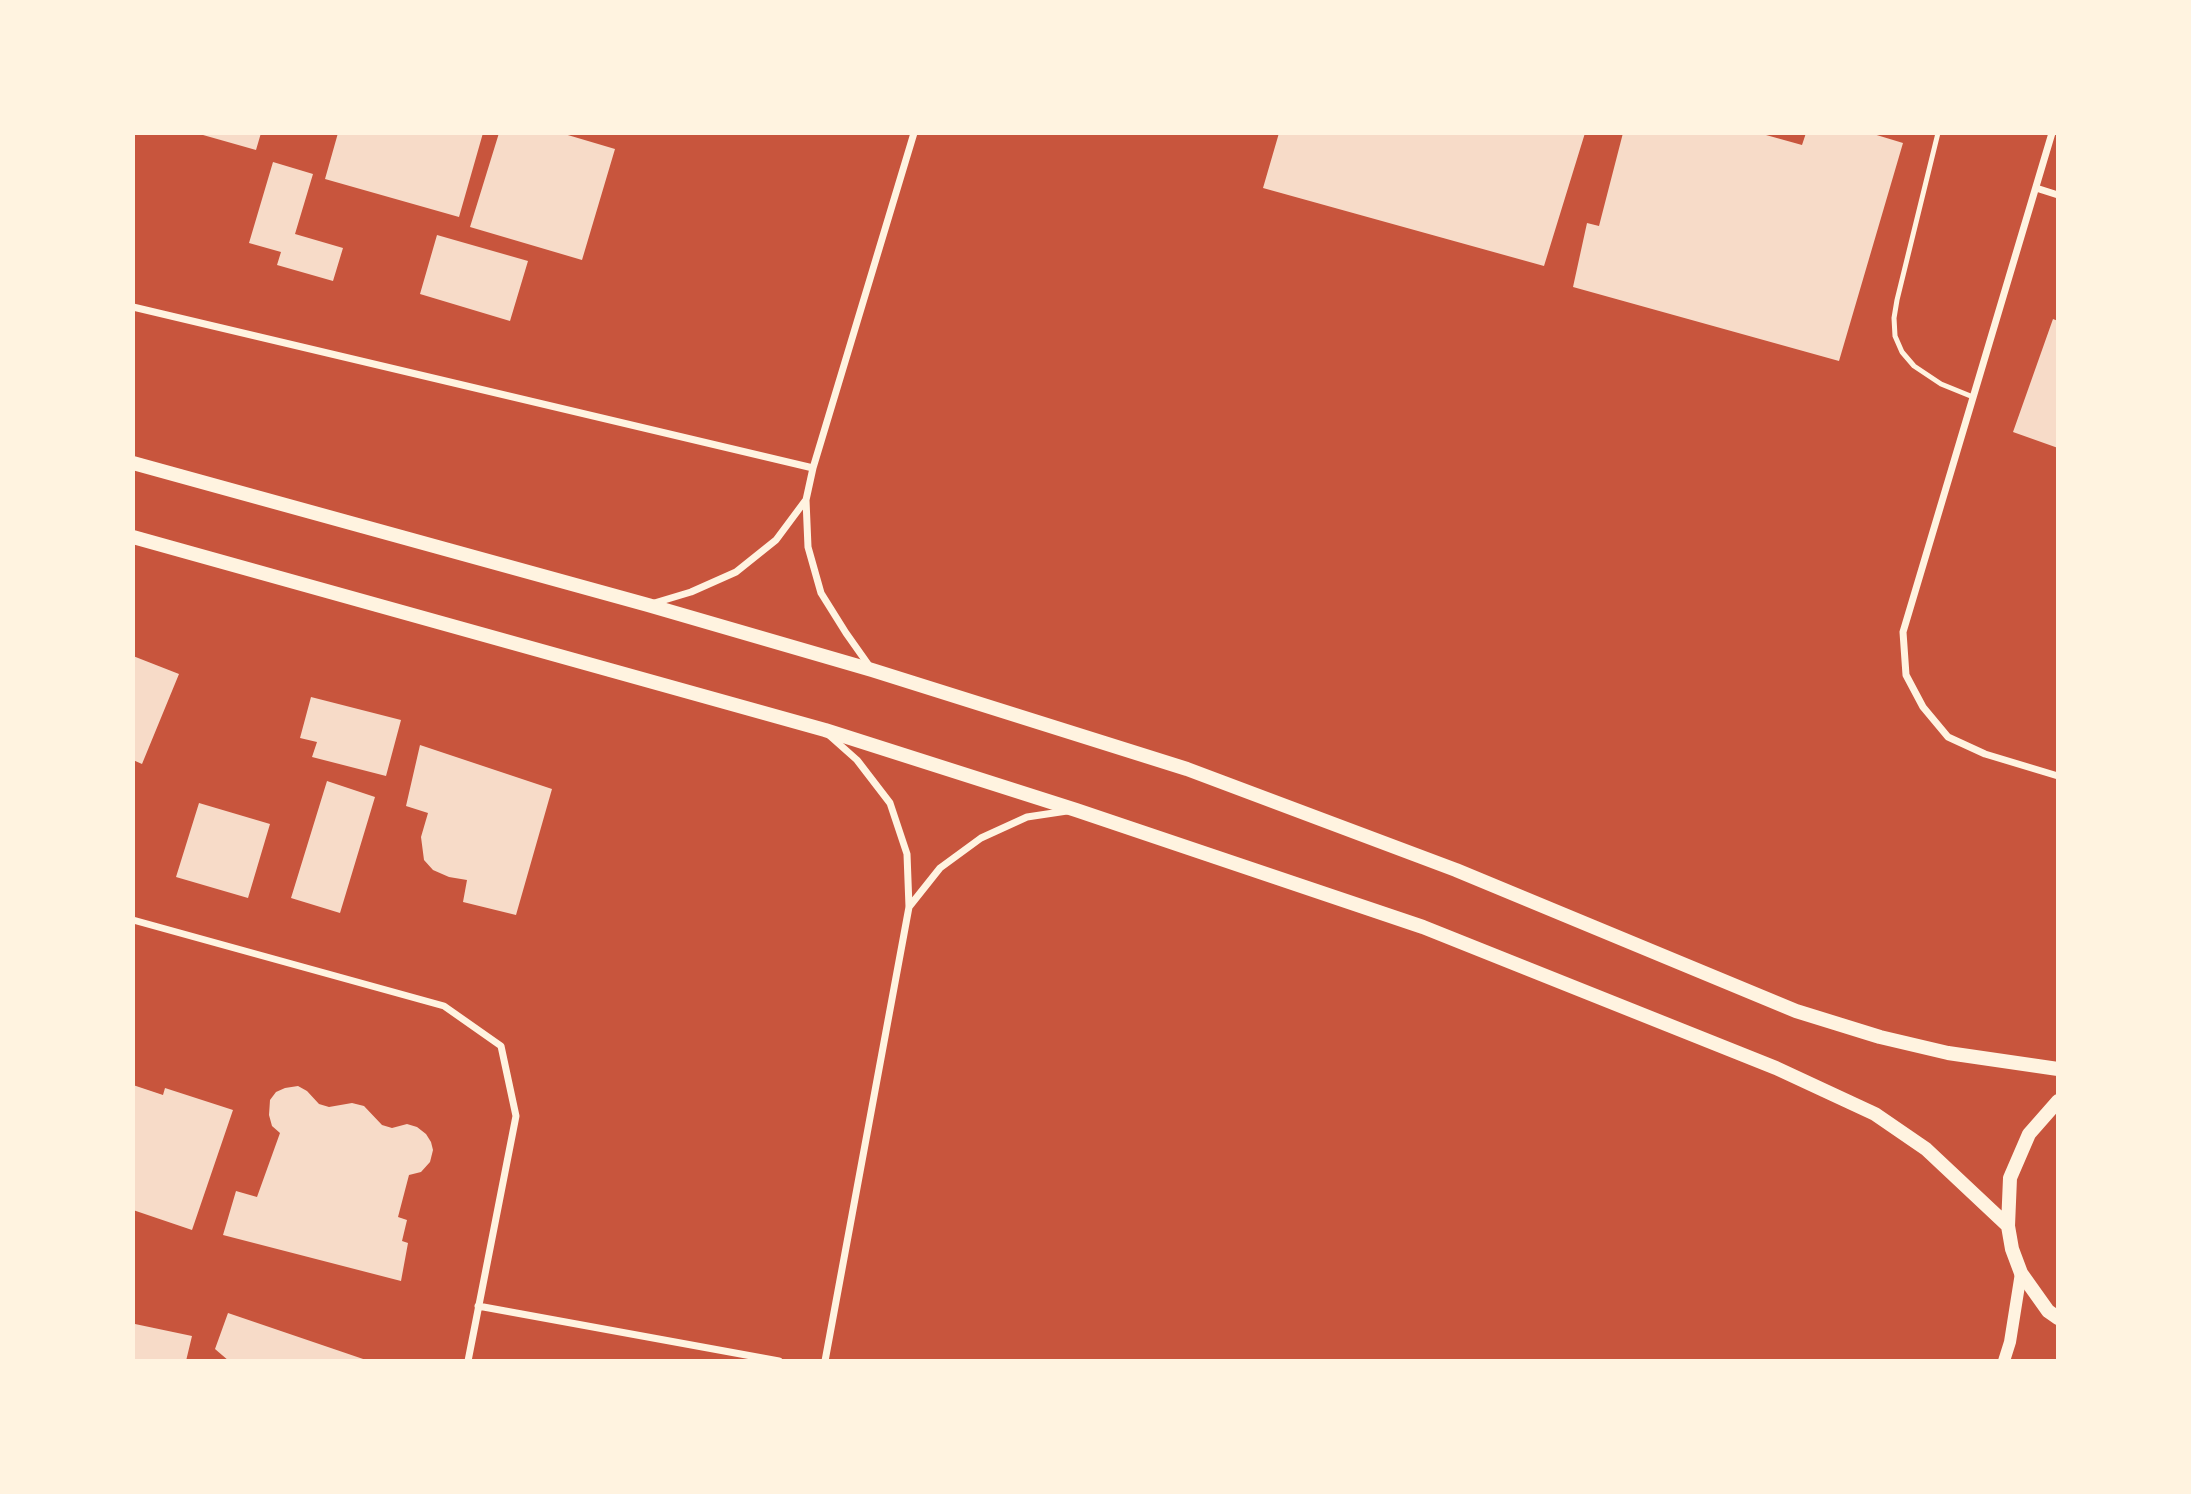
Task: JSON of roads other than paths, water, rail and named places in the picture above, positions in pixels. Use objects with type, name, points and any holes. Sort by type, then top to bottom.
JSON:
[{"type":"main road","points":[[133,463],[648,604],[872,670],[1200,774],[1456,870],[1796,1011],[1880,1037],[1948,1053],[2058,1069]]},
{"type":"main road","points":[[133,537],[825,730],[1076,810],[1423,927],[1776,1068],[1875,1114],[1926,1149],[2008,1226]]},
{"type":"main road","points":[[2058,1101],[2029,1134],[2010,1178],[2008,1226],[2012,1249],[2021,1273],[2048,1311],[2058,1318]]},
{"type":"street","points":[[872,670],[821,593],[808,547],[806,500],[813,468],[914,133]]},
{"type":"street","points":[[2052,133],[1903,632],[1906,675],[1923,707],[1948,737],[1985,754],[2058,776]]},
{"type":"street","points":[[2036,188],[2058,195]]},
{"type":"street","points":[[133,307],[813,468]]},
{"type":"street","points":[[648,604],[691,593],[736,572],[776,541],[806,500]]},
{"type":"street","points":[[825,730],[857,760],[890,803],[907,854],[909,907],[825,1361]]},
{"type":"street","points":[[909,907],[940,868],[981,838],[1027,817],[1076,810]]},
{"type":"street","points":[[133,920],[444,1006],[501,1046],[516,1116],[468,1361]]},
{"type":"street","points":[[2004,1361],[2010,1342],[2021,1273]]},
{"type":"street","points":[[478,1306],[779,1361]]},
{"type":"lane","points":[[1938,133],[1897,300],[1895,336],[1902,352],[1914,366],[1941,384],[1973,397]]}]
